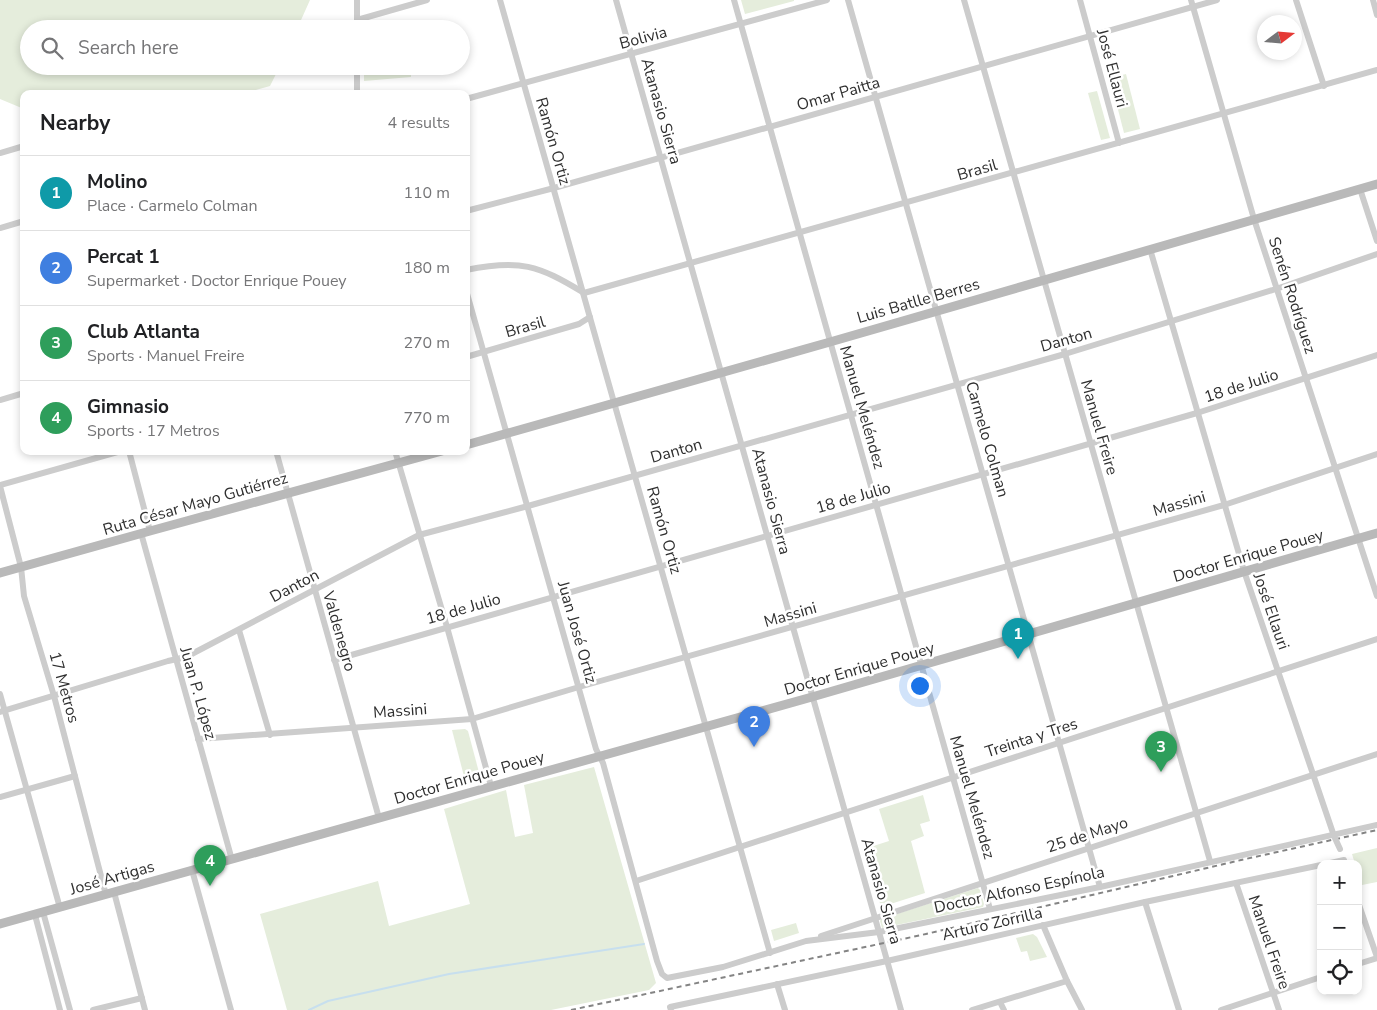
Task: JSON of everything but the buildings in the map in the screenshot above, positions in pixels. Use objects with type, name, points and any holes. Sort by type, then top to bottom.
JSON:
[{"type":"street","points":[[357,0],[357,20],[427,0]]},
{"type":"street","name":"Ramón Ortiz","points":[[500,0],[770,953]]},
{"type":"street","name":"Atanasio Sierra","points":[[616,0],[901,1010]]},
{"type":"street","name":"Manuel Meléndez","points":[[734,0],[990,909]]},
{"type":"street","name":"Bolivia","points":[[470,98],[827,0]]},
{"type":"street","name":"Carmelo Colman","points":[[848,0],[1100,887]]},
{"type":"street","name":"Manuel Freire","points":[[964,0],[1210,862]]},
{"type":"street","name":"José Ellauri","points":[[1080,0],[1119,143]]},
{"type":"street","name":"Omar Paitta","points":[[470,210],[983,67],[1090,36],[1192,3],[1216,0]]},
{"type":"street","points":[[1296,0],[1324,86]]},
{"type":"street","points":[[1373,0],[1377,15]]},
{"type":"street","name":"Senén Rodríguez","points":[[1192,3],[1254,219],[1377,596]]},
{"type":"street","name":"Brasil","points":[[584,293],[1377,70]]},
{"type":"street","points":[[357,75],[357,90]]},
{"type":"street","points":[[0,152],[20,147]]},
{"type":"street","name":"Luis Batlle Berres","points":[[470,443],[830,342],[1377,184]]},
{"type":"street","points":[[1360,189],[1377,241]]},
{"type":"street","points":[[0,228],[20,222]]},
{"type":"street","name":"José Ellauri","points":[[1150,249],[1244,571],[1343,860]]},
{"type":"street","name":"Danton","points":[[2,711],[186,657],[419,535],[743,446],[1065,354],[1170,322],[1377,254]]},
{"type":"street","points":[[470,269],[511,264],[526,265],[549,273],[584,293]]},
{"type":"street","name":"Juan José Ortiz","points":[[470,305],[596,749],[603,763],[658,961],[662,974],[667,978]]},
{"type":"street","name":"Brasil","points":[[470,356],[579,324],[590,316]]},
{"type":"street","name":"18 de Julio","points":[[334,660],[553,596],[1197,414],[1377,355]]},
{"type":"street","points":[[0,400],[20,394]]},
{"type":"street","name":"Massini","points":[[198,739],[472,719],[1224,505],[1377,454]]},
{"type":"street","points":[[0,485],[107,455]]},
{"type":"street","name":"Juan P. López","points":[[130,455],[145,532],[175,659],[232,860]]},
{"type":"street","name":"Valdenegro","points":[[277,455],[379,818]]},
{"type":"street","points":[[396,455],[447,627],[491,786]]},
{"type":"street","points":[[398,463],[427,455]]},
{"type":"street","name":"Ruta César Mayo Gutiérrez","points":[[0,573],[398,463]]},
{"type":"street","name":"17 Metros","points":[[0,485],[21,567],[24,596],[54,696],[75,776],[146,1010]]},
{"type":"street","name":"Doctor Enrique Pouey","points":[[232,860],[922,666],[1377,533]]},
{"type":"street","points":[[239,630],[270,734]]},
{"type":"street","name":"Treinta y Tres","points":[[636,881],[1377,639]]},
{"type":"street","points":[[0,694],[2,711],[60,908]]},
{"type":"street","name":"25 de Mayo","points":[[806,941],[1377,754]]},
{"type":"street","points":[[0,797],[75,776]]},
{"type":"street","name":"Doctor Alfonso Espínola","points":[[667,978],[723,967],[806,941],[879,932],[1100,887],[1377,825]]},
{"type":"street","name":"José Artigas","points":[[0,924],[232,860]]},
{"type":"street","name":"Arturo Zorrilla","points":[[670,1008],[1145,902],[1317,866]]},
{"type":"street","points":[[192,870],[231,1010]]},
{"type":"street","name":"Manuel Freire","points":[[1236,883],[1279,1010]]},
{"type":"street","points":[[1145,902],[1179,1010]]},
{"type":"street","points":[[1359,905],[1377,958],[1362,963]]},
{"type":"street","points":[[39,914],[60,1010]]},
{"type":"street","points":[[39,914],[70,1010]]},
{"type":"street","points":[[1043,925],[1067,981],[1082,1010]]},
{"type":"street","points":[[1221,1010],[1317,978]]},
{"type":"street","points":[[972,1010],[1067,981]]},
{"type":"street","points":[[777,984],[785,1010]]},
{"type":"street","points":[[93,1010],[142,998]]},
{"type":"street","points":[[1000,1002],[1004,1010]]},
{"type":"green space","points":[[0,0],[310,0],[301,20],[20,20],[20,75],[276,75],[270,86],[256,90],[20,90],[20,107],[0,99]]},
{"type":"green space","points":[[741,0],[794,0],[794,1],[745,14]]},
{"type":"green space","points":[[1126,74],[1140,129],[1124,133],[1110,78]]},
{"type":"green space","points":[[364,75],[411,75],[411,77],[364,81]]},
{"type":"green space","points":[[1097,91],[1110,138],[1101,140],[1088,93]]},
{"type":"green space","points":[[465,729],[468,731],[481,780],[466,784],[452,730]]},
{"type":"green space","points":[[594,767],[656,983],[649,990],[551,1010],[287,1010],[260,914],[378,881],[389,926],[470,904],[444,809],[506,790],[515,837],[533,833],[524,785]]},
{"type":"green space","points":[[923,795],[930,821],[920,824],[924,836],[911,841],[925,893],[881,907],[864,849],[889,841],[879,809]]},
{"type":"green space","points":[[1377,848],[1377,882],[1362,885],[1362,860],[1354,860],[1352,854]]},
{"type":"green space","points":[[978,888],[984,904],[983,907],[882,928],[881,919]]},
{"type":"green space","points":[[796,923],[799,933],[774,941],[771,930]]},
{"type":"green space","points":[[1033,934],[1037,937],[1047,957],[1030,961],[1027,951],[1021,952],[1016,938]]},
{"type":"waterway","points":[[309,1010],[328,1001],[449,974],[644,944]]},
{"type":"railway","points":[[571,1010],[926,934],[1377,830]]},
{"type":"place","name":"Molino","points":[[1018,659]]},
{"type":"place","name":"Percat 1","points":[[754,747]]},
{"type":"place","name":"Club Atlanta","points":[[1161,772]]},
{"type":"place","name":"Gimnasio","points":[[210,886]]}]
